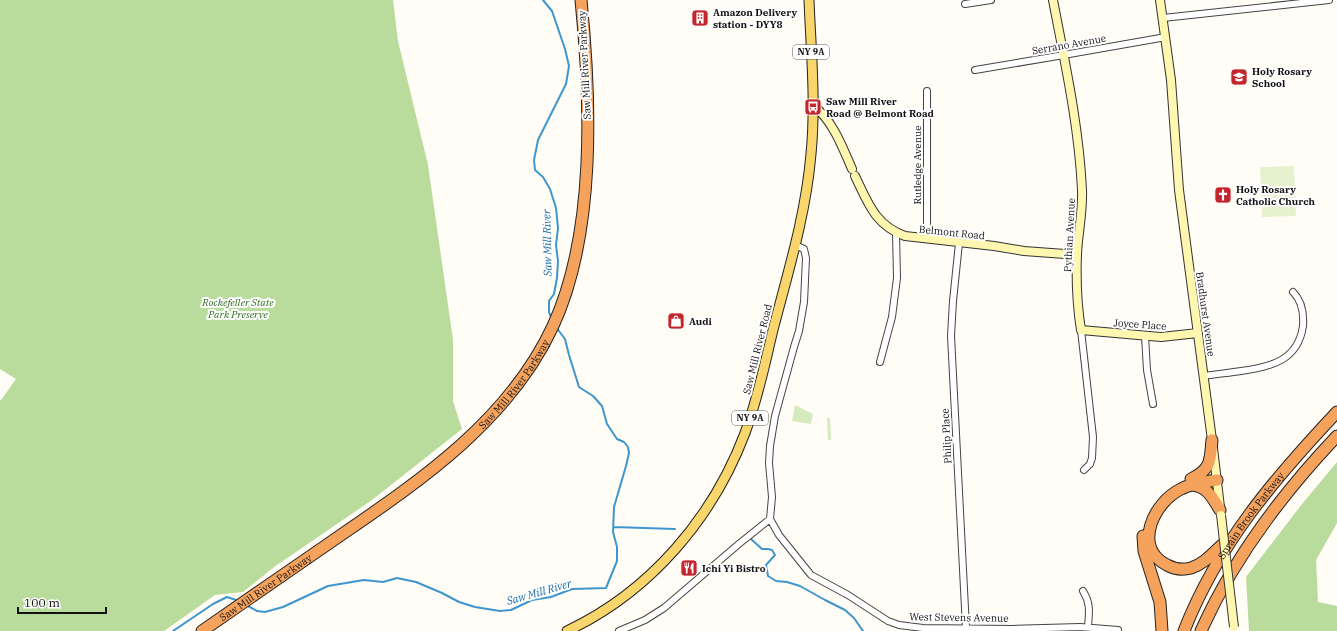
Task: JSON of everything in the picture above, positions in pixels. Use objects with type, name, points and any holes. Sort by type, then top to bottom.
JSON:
[{"type":"highway","name":"Saw Mill River Parkway","points":[[202,631],[246,605],[406,499],[457,459],[489,430],[518,397],[542,362],[557,326],[574,261],[582,219],[588,133],[587,90],[581,0]]},
{"type":"highway","name":"Saw Mill River Parkway","points":[[557,326],[570,304],[582,262],[592,191],[595,98],[588,0]]},
{"type":"highway","name":"Sprain Brook Parkway","points":[[1184,631],[1210,574],[1238,530],[1285,469],[1337,412]]},
{"type":"highway","name":"Sprain Brook Parkway","points":[[1201,631],[1221,589],[1256,532],[1298,478],[1337,436]]},
{"type":"highway","points":[[1212,440],[1208,465],[1203,472],[1166,500],[1159,508],[1151,522],[1149,536],[1150,545],[1160,560],[1168,565],[1177,568],[1187,568],[1195,566],[1209,558],[1238,530]]},
{"type":"highway","points":[[1162,631],[1160,602],[1144,551],[1144,531],[1149,515],[1159,500],[1173,488],[1216,477]]},
{"type":"highway","points":[[1189,483],[1206,490],[1212,496],[1221,513]]},
{"type":"highway","name":"Saw Mill River Parkway","points":[[215,631],[246,605]]},
{"type":"main road","name":"Saw Mill River Road","points":[[567,631],[603,612],[629,593],[647,578],[681,543],[700,520],[715,496],[736,456],[751,415],[795,245],[808,182],[812,145],[813,105],[809,0]]},
{"type":"street","points":[[965,4],[991,0]]},
{"type":"street","name":"Pythian Avenue","points":[[1053,0],[1080,155],[1082,193],[1077,254],[1078,307],[1093,437],[1092,458],[1090,464],[1084,470]]},
{"type":"street","name":"Bradhurst Avenue","points":[[1160,0],[1171,80],[1178,179],[1212,440],[1234,629]]},
{"type":"street","points":[[1163,18],[1329,0]]},
{"type":"street","name":"Serrano Avenue","points":[[975,70],[1166,37]]},
{"type":"street","name":"Rutledge Avenue","points":[[927,91],[927,239]]},
{"type":"street","name":"Belmont Road","points":[[813,105],[819,110],[831,126],[873,212],[883,223],[896,233],[905,236],[994,246],[1031,252],[1077,254]]},
{"type":"street","points":[[880,362],[892,317],[897,278],[896,233]]},
{"type":"street","name":"Philip Place","points":[[959,243],[951,336],[966,628]]},
{"type":"street","points":[[619,631],[645,620],[664,608],[770,519],[772,496],[769,463],[770,446],[775,416],[794,347],[800,331],[804,302],[806,258],[804,248],[795,245]]},
{"type":"street","points":[[1204,376],[1270,366],[1281,361],[1287,356],[1299,340],[1303,322],[1302,306],[1300,300],[1293,292]]},
{"type":"street","name":"Joyce Place","points":[[1081,330],[1166,337],[1198,333]]},
{"type":"street","points":[[1144,336],[1153,404]]},
{"type":"street","name":"West Stevens Avenue","points":[[770,519],[779,535],[811,575],[848,595],[888,621],[911,627],[1018,629],[1088,627],[1118,630]]},
{"type":"street","points":[[1083,591],[1088,599],[1090,608],[1088,627]]},
{"type":"green space","name":"Rockefeller State Park Preserve","points":[[0,0],[393,0],[398,41],[428,165],[453,340],[453,401],[462,429],[372,500],[274,567],[243,592],[215,595],[164,631],[0,631],[0,400],[16,379],[0,369]]},
{"type":"green space","points":[[1294,166],[1296,216],[1262,217],[1260,167]]},
{"type":"green space","points":[[795,405],[813,414],[811,424],[792,421]]},
{"type":"green space","points":[[827,418],[830,418],[831,440],[828,440]]},
{"type":"green space","points":[[1337,462],[1337,523],[1316,560],[1318,602],[1337,606],[1337,631],[1249,631],[1246,577],[1302,504]]},
{"type":"waterway","name":"Saw Mill River","points":[[543,0],[552,11],[569,66],[566,84],[538,140],[534,160],[535,170],[543,177],[550,189],[556,208],[558,228],[556,245],[558,261],[554,294],[549,301],[549,312],[552,320]]},
{"type":"waterway","name":"Saw Mill River","points":[[246,605],[257,611],[265,612],[283,607],[328,586],[364,580],[383,582],[397,578],[416,582],[459,602],[475,607],[500,611],[511,610],[532,600],[551,597],[572,589],[606,588],[617,561],[617,547],[613,532],[614,507],[626,466],[629,453],[628,447],[624,442],[617,439],[607,424],[602,406],[593,396],[579,387],[565,339],[556,327]]},
{"type":"waterway","points":[[614,527],[675,529]]},
{"type":"waterway","points":[[751,539],[762,549],[772,550],[775,555],[766,565],[768,576],[776,581],[787,582],[800,586],[845,610],[854,618],[863,631]]},
{"type":"waterway","name":"Saw Mill River","points":[[173,631],[213,604],[227,597],[239,601]]},
{"type":"place","name":"Amazon Delivery station - DYY8","points":[[700,18]]},
{"type":"place","name":"Holy Rosary School","points":[[1239,77]]},
{"type":"place","name":"Saw Mill River Road @ Belmont Road","points":[[813,107]]},
{"type":"place","name":"Holy Rosary Catholic Church","points":[[1223,195]]},
{"type":"place","name":"Audi","points":[[676,321]]},
{"type":"place","name":"Ichi Yi Bistro","points":[[689,568]]}]
